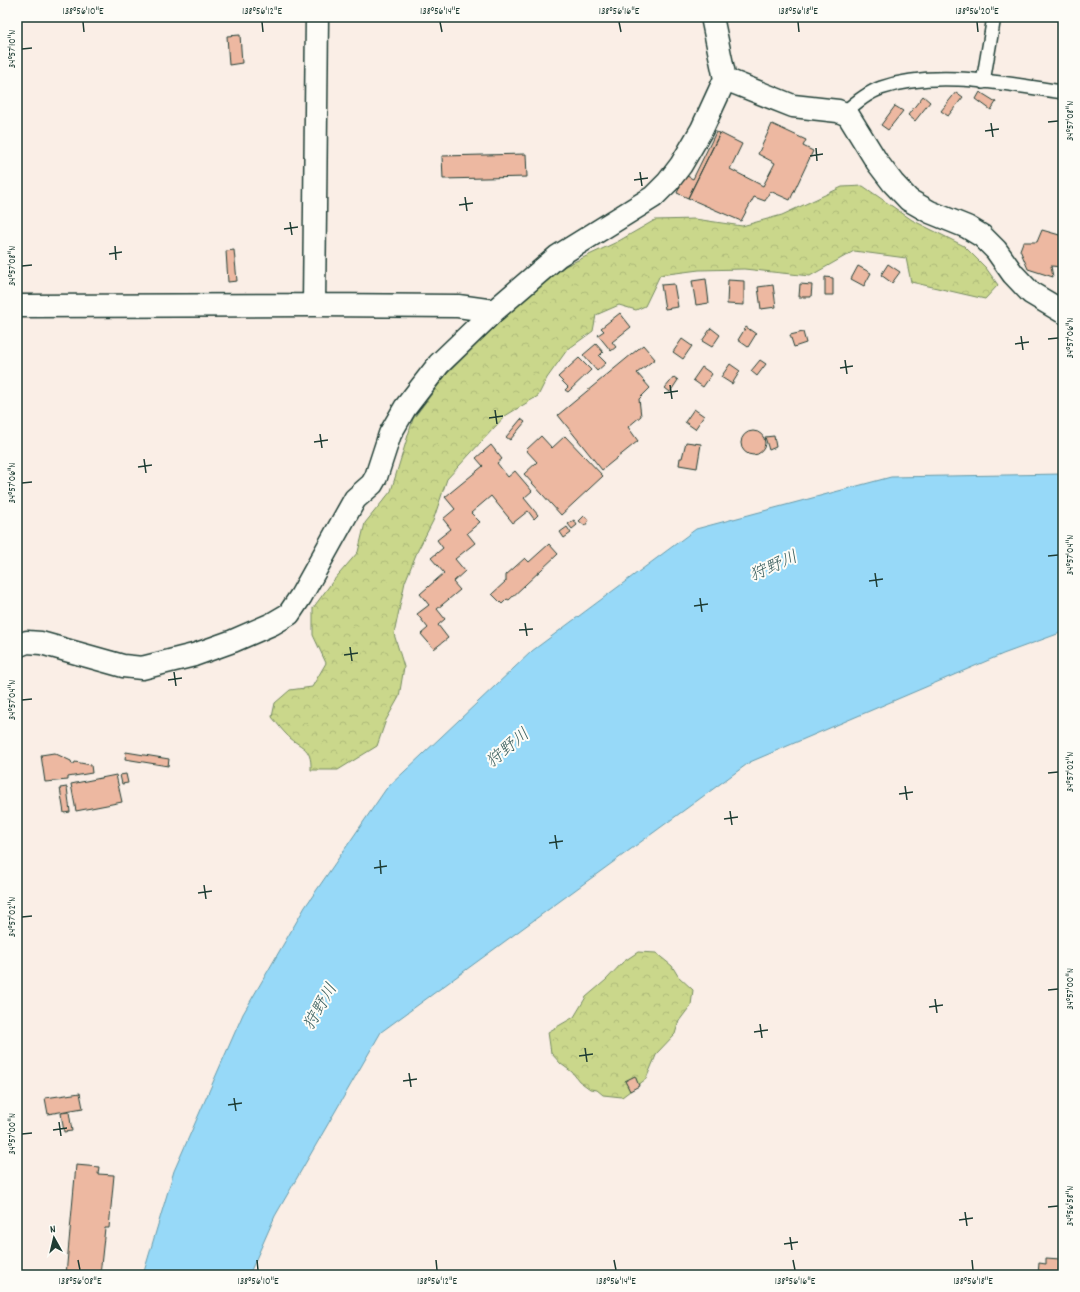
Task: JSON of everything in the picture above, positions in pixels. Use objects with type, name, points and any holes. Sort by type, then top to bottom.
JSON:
[{"type":"street","points":[[314,305],[317,17]]},
{"type":"street","points":[[17,646],[27,642],[41,643],[123,666],[142,668],[194,655],[233,641],[272,624],[288,614],[301,596],[355,499],[372,484],[376,478],[390,434],[405,408],[439,364],[494,311],[558,256],[653,197],[668,182],[702,129],[725,79],[712,17]]},
{"type":"street","points":[[725,79],[793,106],[838,111],[848,115],[877,162],[893,183],[909,200],[930,212],[966,227],[982,236],[996,250],[1013,274],[1032,293],[1063,312]]},
{"type":"street","points":[[17,306],[458,306],[494,311]]},
{"type":"lane","points":[[983,82],[994,17]]},
{"type":"lane","points":[[844,113],[862,97],[881,88],[907,82],[936,79],[983,82],[1063,92]]},
{"type":"green space","points":[[863,186],[912,220],[964,246],[986,268],[998,285],[985,299],[911,282],[906,258],[854,251],[810,276],[744,269],[699,270],[660,275],[645,306],[636,310],[619,305],[596,315],[593,331],[567,350],[547,378],[538,396],[505,416],[447,479],[433,521],[417,552],[405,582],[394,634],[404,667],[399,697],[386,720],[377,746],[338,770],[311,770],[311,762],[307,752],[286,734],[272,717],[275,703],[290,690],[312,687],[326,663],[313,635],[313,608],[333,581],[358,552],[365,523],[391,491],[413,419],[446,375],[510,312],[561,268],[617,242],[655,220],[695,219],[742,226],[782,215],[842,187]]},
{"type":"green space","points":[[638,952],[656,953],[672,966],[678,976],[693,990],[691,1005],[679,1021],[675,1034],[657,1053],[646,1079],[622,1097],[603,1095],[597,1090],[590,1089],[579,1081],[572,1072],[561,1064],[551,1053],[548,1032],[574,1017],[586,997],[606,980],[623,962]]},
{"type":"water","name":"狩野川","points":[[1063,474],[1063,632],[1003,654],[750,762],[381,1032],[275,1216],[249,1275],[143,1275],[174,1171],[243,1014],[305,907],[386,789],[532,651],[696,529],[891,477]]},
{"type":"building","points":[[240,35],[242,63],[229,65],[227,36]]},
{"type":"building","points":[[956,92],[963,97],[948,116],[941,111]]},
{"type":"building","points":[[980,92],[996,102],[991,110],[976,99]]},
{"type":"building","points":[[923,96],[930,102],[915,121],[908,115]]},
{"type":"building","points":[[895,106],[903,111],[888,130],[881,125]]},
{"type":"building","points":[[772,124],[806,140],[803,146],[813,151],[790,200],[770,191],[765,201],[754,197],[741,221],[688,198],[720,133],[742,144],[730,169],[763,186],[775,163],[758,154]]},
{"type":"building","points":[[716,132],[720,133],[688,198],[677,193],[685,175],[693,179]]},
{"type":"building","points":[[526,154],[527,177],[443,179],[442,156]]},
{"type":"building","points":[[1042,230],[1063,236],[1063,267],[1051,266],[1053,277],[1028,269],[1020,250],[1023,242],[1037,242]]},
{"type":"building","points":[[234,250],[237,281],[228,282],[226,251]]},
{"type":"building","points":[[888,264],[900,272],[892,283],[881,275]]},
{"type":"building","points":[[858,266],[871,273],[864,286],[851,279]]},
{"type":"building","points":[[825,277],[833,278],[833,295],[825,295]]},
{"type":"building","points":[[706,279],[709,303],[696,305],[692,281]]},
{"type":"building","points":[[728,280],[744,281],[744,305],[727,304]]},
{"type":"building","points":[[674,284],[678,307],[665,309],[661,285]]},
{"type":"building","points":[[800,284],[812,285],[811,297],[799,297]]},
{"type":"building","points":[[773,285],[776,307],[761,309],[758,287]]},
{"type":"building","points":[[620,313],[631,327],[612,342],[616,347],[611,351],[598,335],[604,331],[601,328]]},
{"type":"building","points":[[746,327],[756,334],[748,347],[738,340]]},
{"type":"building","points":[[711,328],[720,335],[712,347],[702,341]]},
{"type":"building","points":[[803,332],[806,343],[794,347],[790,335]]},
{"type":"building","points":[[682,339],[692,346],[683,359],[673,352]]},
{"type":"building","points":[[596,344],[603,352],[599,356],[606,363],[597,371],[583,355]]},
{"type":"building","points":[[643,345],[655,359],[637,373],[650,388],[639,399],[641,416],[628,427],[638,441],[602,470],[558,415]]},
{"type":"building","points":[[579,358],[591,370],[568,392],[565,390],[568,387],[558,377]]},
{"type":"building","points":[[760,360],[766,364],[757,376],[751,371]]},
{"type":"building","points":[[730,364],[740,371],[732,384],[721,377]]},
{"type":"building","points":[[702,367],[712,374],[703,387],[693,380]]},
{"type":"building","points":[[674,377],[678,380],[670,392],[665,388]]},
{"type":"building","points":[[694,409],[704,416],[695,429],[685,422]]},
{"type":"building","points":[[521,419],[525,422],[510,440],[506,437]]},
{"type":"building","points":[[753,431],[758,432],[764,438],[764,448],[758,454],[753,455],[748,454],[742,448],[741,443],[742,438],[748,432]]},
{"type":"building","points":[[541,436],[552,448],[565,436],[603,476],[561,515],[524,474],[537,462],[526,450]]},
{"type":"building","points":[[774,436],[776,447],[769,450],[765,437]]},
{"type":"building","points":[[686,442],[701,444],[697,468],[679,465]]},
{"type":"building","points":[[491,445],[502,459],[497,463],[508,477],[515,471],[532,491],[524,498],[538,515],[534,519],[528,511],[513,523],[491,496],[471,513],[480,522],[467,533],[475,543],[455,559],[465,571],[453,582],[460,590],[437,609],[445,619],[438,625],[448,638],[434,649],[421,634],[428,628],[417,614],[429,605],[420,594],[444,573],[431,558],[443,548],[437,540],[451,529],[443,519],[455,509],[445,497],[483,466],[476,458]]},
{"type":"building","points":[[584,516],[589,520],[585,526],[579,521]]},
{"type":"building","points":[[574,520],[577,525],[572,529],[568,524]]},
{"type":"building","points":[[567,527],[571,533],[564,538],[560,532]]},
{"type":"building","points":[[549,544],[558,554],[509,600],[507,599],[502,604],[492,594],[506,581],[506,575],[525,558],[529,562]]},
{"type":"building","points":[[126,752],[169,759],[168,766],[125,759]]},
{"type":"building","points":[[54,753],[71,761],[72,764],[75,762],[91,765],[92,773],[68,777],[68,780],[45,782],[41,755]]},
{"type":"building","points":[[126,774],[128,783],[122,784],[120,775]]},
{"type":"building","points":[[116,775],[122,802],[76,811],[71,784]]},
{"type":"building","points":[[67,787],[70,812],[64,813],[60,788]]},
{"type":"building","points":[[635,1076],[639,1086],[630,1091],[625,1081]]},
{"type":"building","points":[[80,1093],[83,1108],[48,1114],[45,1098]]},
{"type":"building","points":[[69,1112],[72,1131],[64,1132],[61,1113]]},
{"type":"building","points":[[76,1165],[99,1167],[98,1174],[114,1175],[109,1228],[105,1228],[100,1275],[66,1275]]},
{"type":"building","points":[[1046,1258],[1060,1259],[1058,1275],[1038,1275],[1039,1263],[1046,1264]]}]
